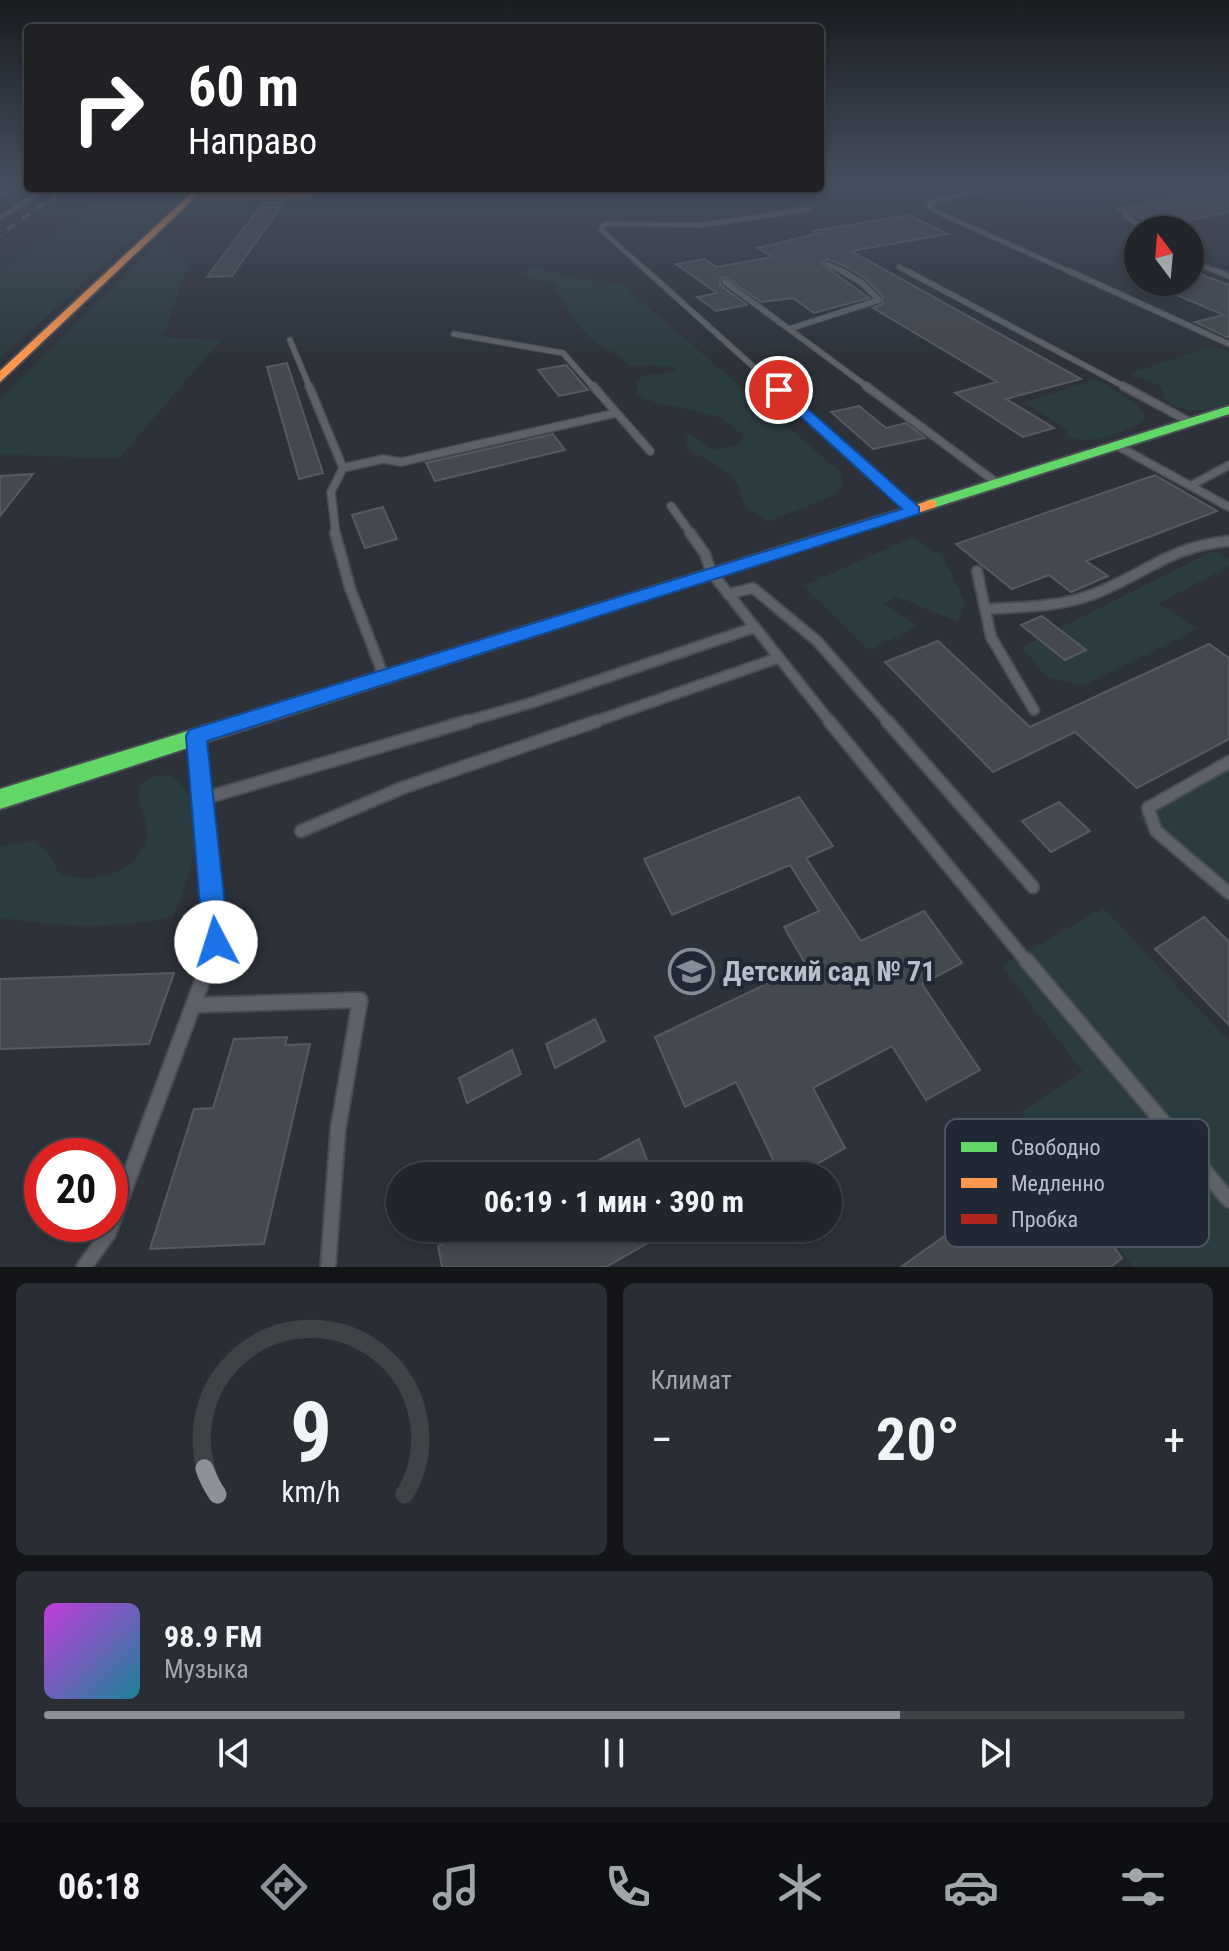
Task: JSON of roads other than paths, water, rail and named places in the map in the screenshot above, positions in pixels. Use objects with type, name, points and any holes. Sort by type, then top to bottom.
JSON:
[{"type":"street","points":[[0,378],[144,241]]},
{"type":"street","points":[[0,799],[1229,410]]},
{"type":"lane","points":[[613,241],[913,511]]},
{"type":"lane","points":[[1002,241],[1229,344]]},
{"type":"lane","points":[[789,329],[879,300],[873,290],[827,264]]},
{"type":"lane","points":[[899,267],[1190,422]]},
{"type":"lane","points":[[1204,267],[1229,276]]},
{"type":"lane","points":[[725,282],[997,483]]},
{"type":"lane","points":[[454,334],[563,353],[650,451]]},
{"type":"lane","points":[[290,340],[343,468]]},
{"type":"lane","points":[[384,678],[342,559],[331,495],[334,479],[343,468],[383,459],[401,462],[616,413]]},
{"type":"lane","points":[[1116,445],[1229,507]]},
{"type":"lane","points":[[1192,485],[1229,465]]},
{"type":"lane","points":[[671,506],[705,554],[711,572],[753,628],[1160,1119]]},
{"type":"lane","points":[[987,609],[1068,601],[1103,590],[1171,551],[1229,541]]},
{"type":"lane","points":[[977,571],[991,637],[1034,710]]},
{"type":"lane","points":[[728,594],[753,588],[817,641],[1033,887]]},
{"type":"lane","points":[[202,799],[534,702],[753,628]]},
{"type":"lane","points":[[301,831],[402,788],[778,658]]},
{"type":"lane","points":[[84,1267],[108,1234],[216,942],[196,736]]},
{"type":"lane","points":[[1229,762],[1148,808],[1156,831],[1229,893]]},
{"type":"lane","points":[[195,1005],[360,1000],[338,1129],[328,1267]]},
{"type":"lane","points":[[1209,1176],[1229,1200]]},
{"type":"place","name":"Детский сад № 71","points":[[692,971]]}]
